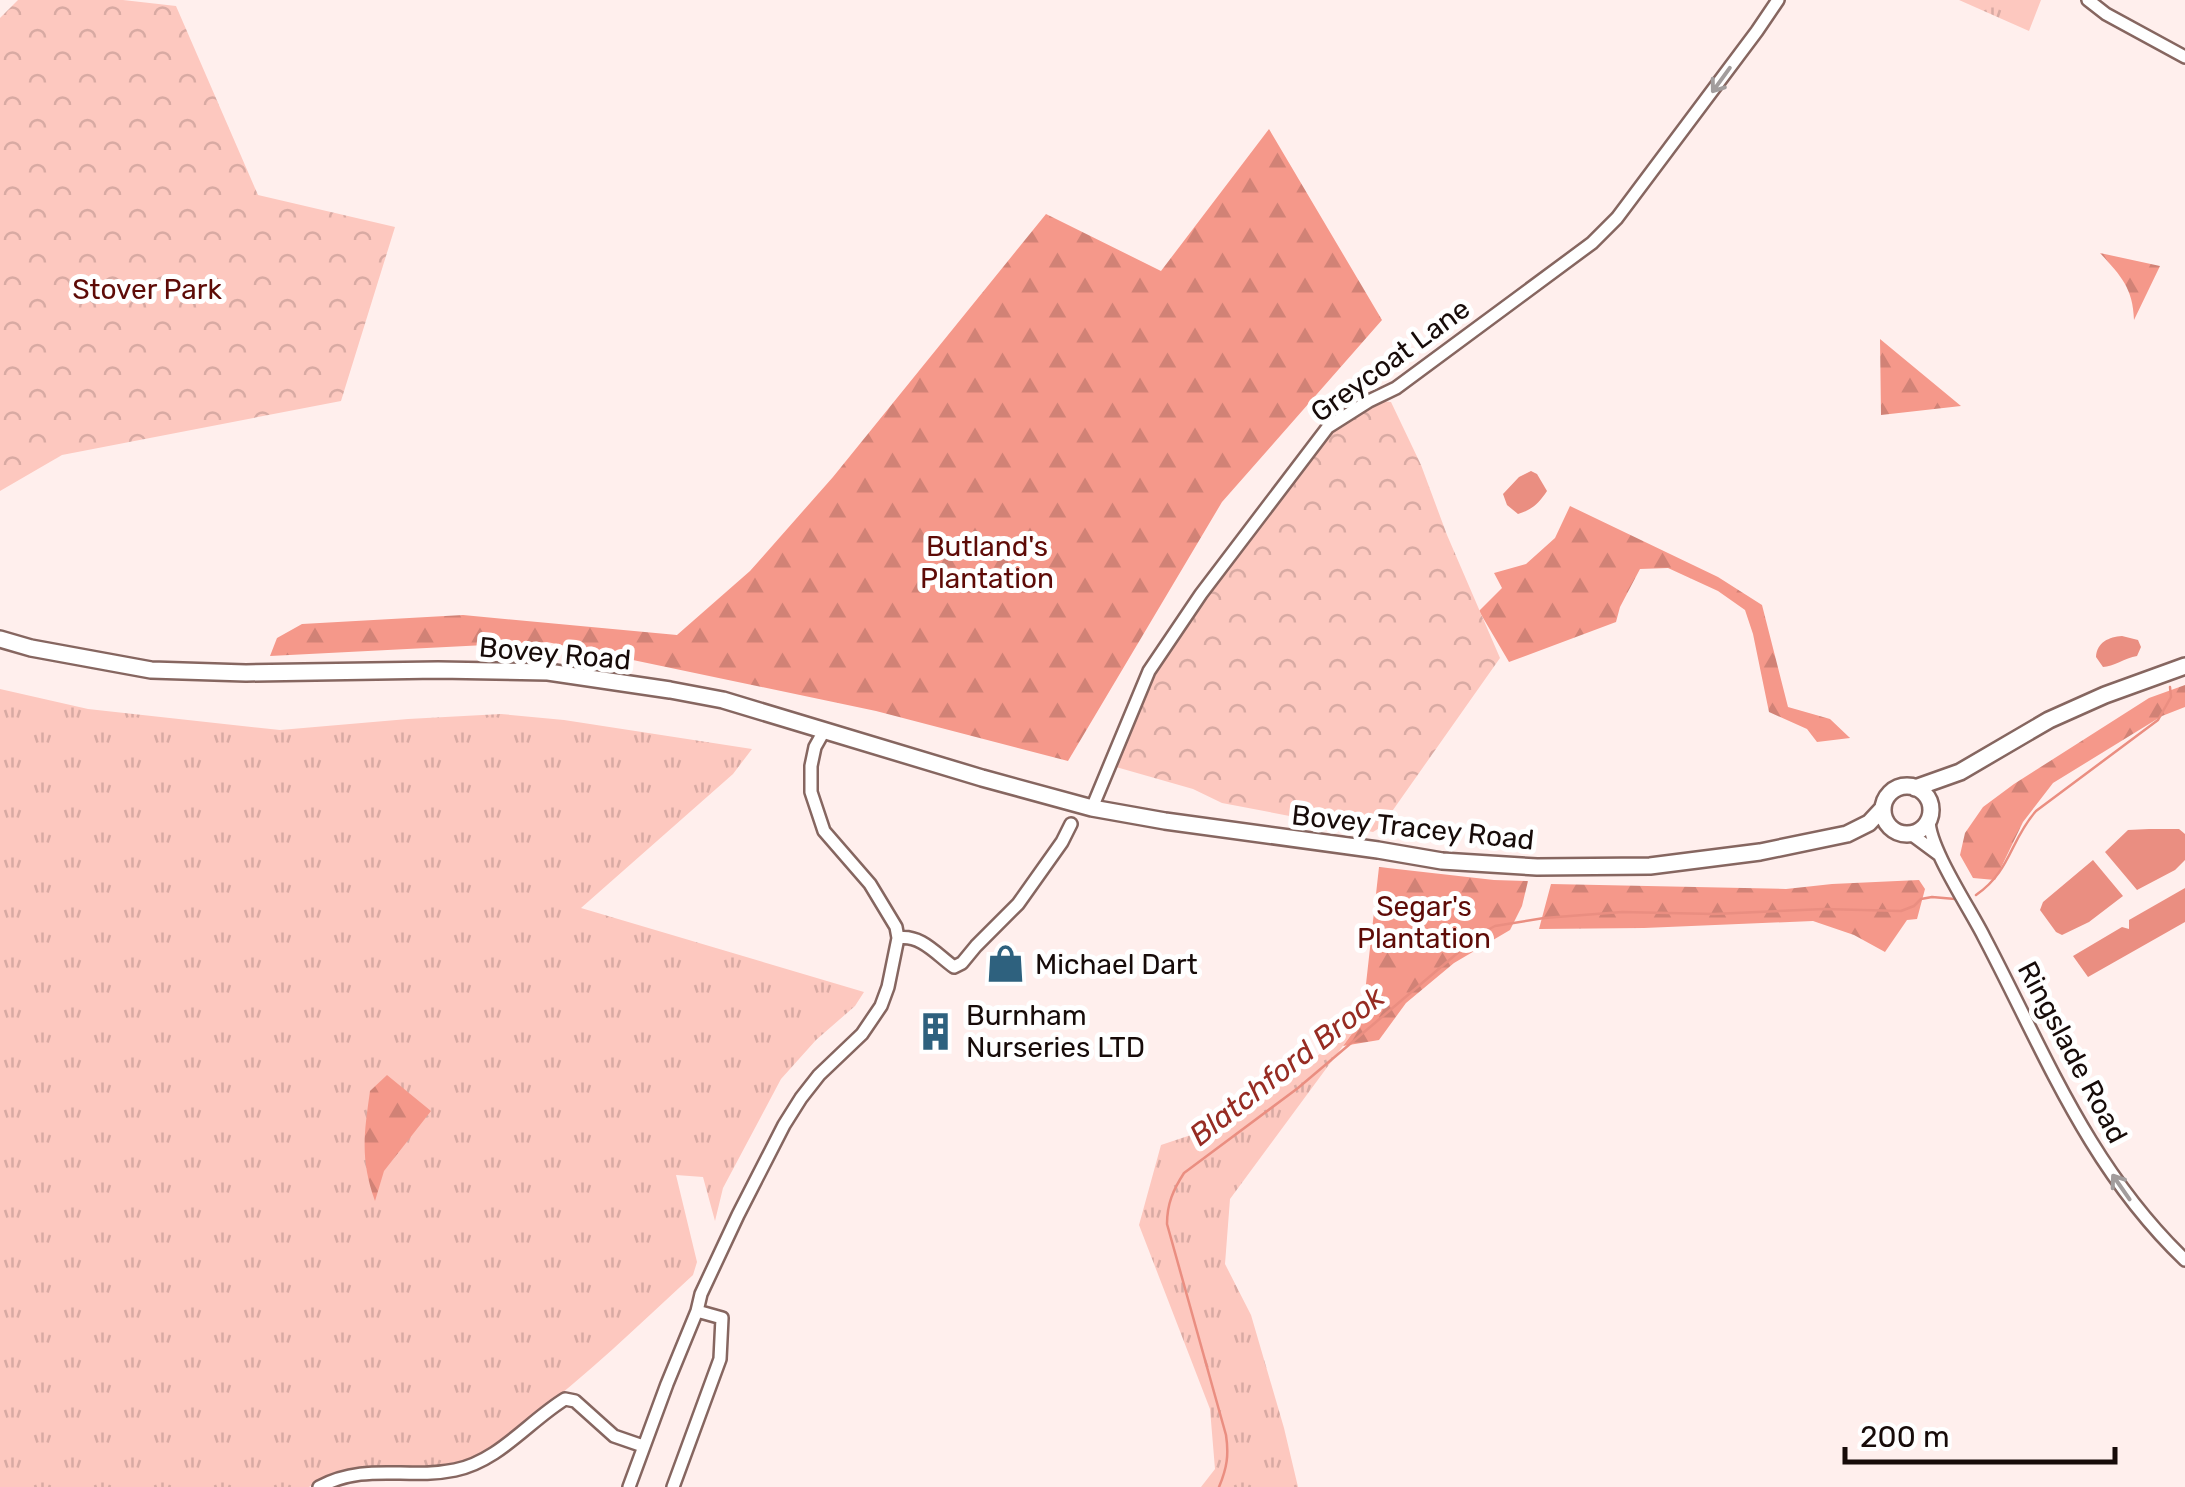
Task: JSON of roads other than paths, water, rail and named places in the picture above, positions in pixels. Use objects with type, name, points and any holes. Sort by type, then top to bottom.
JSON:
[{"type":"main road","name":"Bovey Road","points":[[0,639],[151,670],[548,672],[723,700],[1092,808]]},
{"type":"main road","points":[[1916,788],[1960,772],[2049,720],[2105,694],[2185,666]]},
{"type":"main road","points":[[1930,813],[1926,796],[1906,786],[1891,792],[1883,808],[1885,822],[1894,830],[1911,834],[1925,827],[1930,813],[1960,772]]},
{"type":"main road","name":"Bovey Tracey Road","points":[[1092,808],[1442,862],[1538,867],[1650,866],[1760,852],[1847,834],[1869,823],[1883,808]]},
{"type":"main road","name":"Bovey Tracey Road","points":[[1847,834],[1894,830]]},
{"type":"street","name":"Greycoat Lane","points":[[1092,808],[1149,671],[1328,427],[1396,388],[1592,243],[1644,184],[1778,0]]},
{"type":"street","points":[[2088,0],[2185,58]]},
{"type":"street","points":[[630,1487],[717,1258],[784,1125],[818,1075],[862,1034],[888,987],[898,938],[896,926],[870,884],[824,831],[811,792],[811,766],[824,730]]},
{"type":"street","name":"Ringslade Road","points":[[1930,813],[1929,826],[1938,854],[2070,1108],[2137,1210],[2185,1260]]},
{"type":"street","points":[[898,938],[909,936],[919,940],[954,968],[962,964],[1018,904],[1071,824]]},
{"type":"street","name":"Ringslade Road","points":[[1911,834],[1938,854]]},
{"type":"street","points":[[674,1487],[720,1359],[722,1318],[697,1312]]},
{"type":"street","points":[[319,1487],[355,1473],[418,1474],[473,1465],[566,1400],[575,1402],[614,1436],[644,1446]]},
{"type":"waterway","name":"Blatchford Brook","points":[[1976,895],[2004,866],[2036,811],[2158,720],[2171,697],[2170,687]]},
{"type":"waterway","name":"Blatchford Brook","points":[[1219,1487],[1227,1461],[1226,1435],[1167,1224],[1174,1191],[1184,1173],[1298,1088],[1480,934],[1495,926],[1544,918],[1622,912],[1901,911],[1921,899],[1955,899]]},
{"type":"place","name":"Michael Dart","points":[[1005,964]]},
{"type":"place","name":"Burnham Nurseries LTD","points":[[936,1031]]},
{"type":"park label","name":"Stover Park","points":[[147,289]]},
{"type":"park label","name":"Butland's Plantation","points":[[987,562]]},
{"type":"park label","name":"Segar's Plantation","points":[[1424,922]]}]
